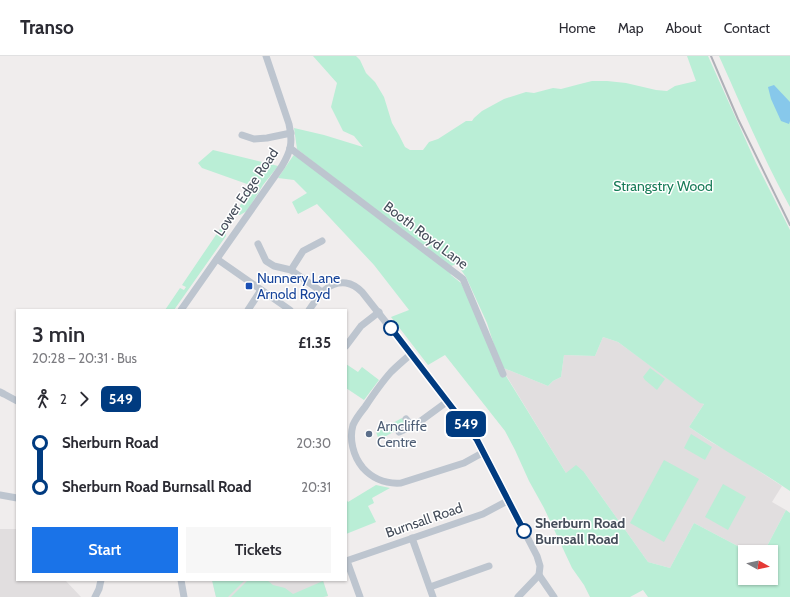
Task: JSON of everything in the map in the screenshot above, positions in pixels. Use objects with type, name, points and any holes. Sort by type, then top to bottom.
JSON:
[{"type":"street","name":"Lower Edge Road","points":[[182,309],[282,166],[290,148],[291,133],[284,107],[266,56]]},
{"type":"street","points":[[242,135],[254,138],[267,138],[291,133]]},
{"type":"street","name":"Booth Royd Lane","points":[[290,148],[463,279],[503,374]]},
{"type":"street","points":[[291,270],[303,252],[322,241]]},
{"type":"street","points":[[258,244],[266,261],[274,266],[291,270],[322,292]]},
{"type":"street","points":[[217,259],[289,309]]},
{"type":"street","points":[[310,309],[322,292],[331,285],[341,283],[356,286],[471,431],[484,452],[509,500],[537,556],[540,566],[539,575],[518,597]]},
{"type":"street","points":[[249,309],[262,290]]},
{"type":"street","points":[[347,345],[361,326],[378,312]]},
{"type":"street","points":[[411,354],[391,372],[355,421],[352,431],[353,450],[361,466],[371,475],[383,481],[399,483],[464,463],[484,452]]},
{"type":"street","points":[[0,392],[16,400]]},
{"type":"street","points":[[399,432],[418,424],[448,401]]},
{"type":"street","points":[[406,419],[412,426]]},
{"type":"street","points":[[0,495],[16,498]]},
{"type":"street","name":"Burnsall Road","points":[[347,561],[483,514],[509,500]]},
{"type":"street","points":[[412,538],[433,597]]},
{"type":"street","points":[[347,561],[360,597]]},
{"type":"street","points":[[430,587],[489,566]]},
{"type":"street","points":[[539,575],[554,597]]},
{"type":"street","points":[[95,597],[102,581]]},
{"type":"street","points":[[181,581],[184,597]]},
{"type":"shaded area","points":[[603,337],[618,342],[704,404],[689,427],[782,486],[772,502],[786,510],[768,545],[738,546],[694,523],[670,568],[648,562],[584,472],[566,473],[501,367],[548,386],[553,381],[561,377],[564,355],[595,356]]},
{"type":"shaded area","points":[[0,529],[16,529],[16,581],[66,581],[81,597],[0,597]]},
{"type":"shaded area","points":[[212,581],[323,581],[328,596],[323,597],[216,597]]},
{"type":"green space","name":"Strangstry Wood","points":[[313,56],[356,56],[360,60],[366,73],[375,82],[384,97],[392,123],[405,147],[410,150],[423,150],[429,142],[438,139],[466,121],[472,121],[482,111],[504,99],[526,92],[534,93],[553,88],[561,89],[592,81],[626,83],[667,91],[675,86],[696,81],[687,56],[708,56],[756,163],[790,230],[790,491],[689,427],[704,404],[700,403],[618,342],[603,337],[595,356],[564,355],[561,377],[553,381],[548,386],[501,367],[487,323],[466,277],[457,264],[448,267],[451,275],[461,283],[477,316],[497,368],[506,376],[566,473],[576,465],[584,472],[648,562],[670,568],[694,523],[738,546],[738,585],[778,585],[778,545],[768,545],[786,510],[790,513],[790,597],[648,597],[643,590],[630,597],[590,597],[584,585],[572,568],[544,508],[505,431],[445,355],[428,365],[391,317],[409,310],[374,265],[317,204],[298,214],[292,202],[307,193],[294,180],[278,178],[295,154],[365,207],[361,199],[297,149],[294,128],[324,135],[363,147],[354,136],[343,131],[331,107],[337,83]]},
{"type":"green space","points":[[719,56],[790,56],[790,207],[762,151]]},
{"type":"green space","points":[[213,150],[278,166],[263,185],[247,211],[240,215],[235,215],[243,200],[247,184],[202,168],[198,163]]},
{"type":"green space","points":[[224,223],[226,228],[226,236],[175,309],[166,309],[180,288],[184,290],[186,287],[182,285]]},
{"type":"green space","points":[[347,365],[358,372],[362,367],[379,380],[364,400],[347,389]]},
{"type":"green space","points":[[650,368],[665,379],[657,390],[643,377]]},
{"type":"green space","points":[[402,418],[405,423],[395,431],[379,440],[376,432]]},
{"type":"green space","points":[[691,434],[712,447],[705,460],[684,448]]},
{"type":"green space","points":[[664,460],[699,479],[664,542],[630,523]]},
{"type":"green space","points":[[723,484],[746,497],[728,530],[705,517]]},
{"type":"green space","points":[[376,485],[390,488],[372,498],[374,503],[368,506],[376,522],[347,534],[347,500],[348,502]]},
{"type":"green space","points":[[212,581],[244,581],[228,597],[216,597]]},
{"type":"green space","points":[[247,581],[268,581],[273,585],[285,588],[293,594],[323,581],[328,596],[323,597],[231,597]]},
{"type":"water","points":[[774,85],[790,102],[789,124],[781,121],[771,99],[768,87]]},
{"type":"railway","points":[[711,56],[738,119],[790,225]]},
{"type":"bus line","name":"549","points":[[391,328],[477,440],[524,531]]},
{"type":"place","name":"Nunnery Lane Arnold Royd","points":[[249,286]]},
{"type":"place","name":"Arncliffe Centre","points":[[369,434]]},
{"type":"place","name":"Sherburn Road Burnsall Road","points":[[524,531]]}]
